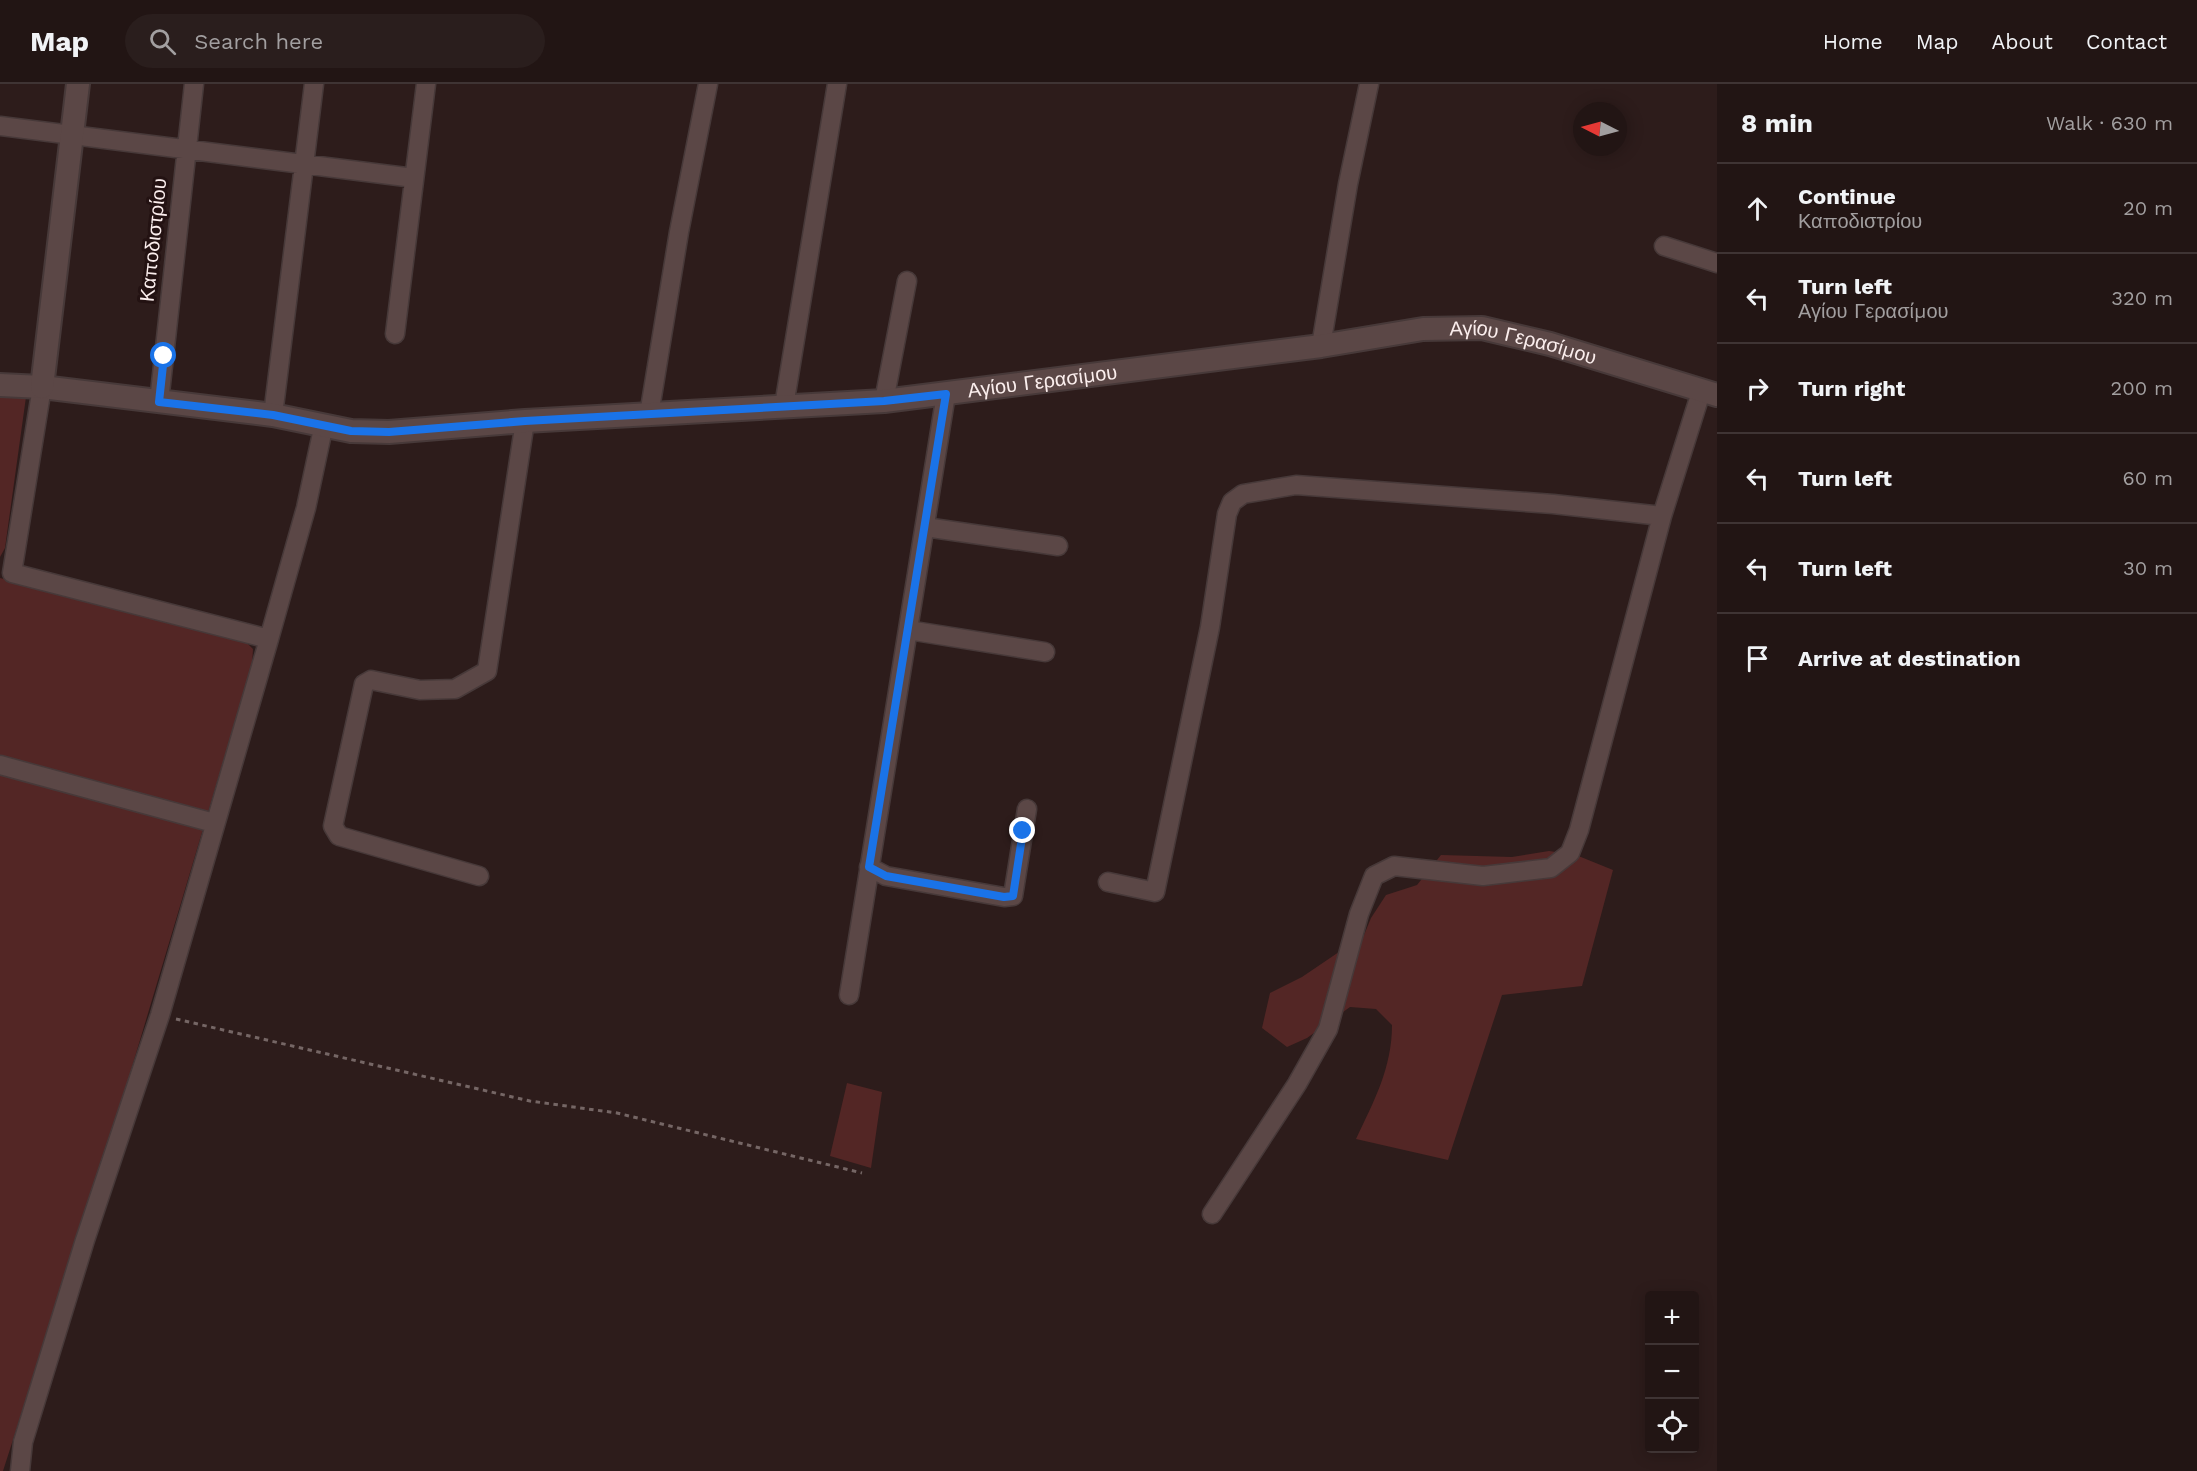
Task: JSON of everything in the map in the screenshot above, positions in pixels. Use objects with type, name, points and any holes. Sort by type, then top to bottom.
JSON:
[{"type":"street","points":[[78,84],[42,387],[12,573],[269,639]]},
{"type":"street","name":"Καποδιστρίου","points":[[159,402],[194,84]]},
{"type":"street","points":[[273,415],[314,84]]},
{"type":"street","points":[[395,334],[426,84]]},
{"type":"street","points":[[649,415],[679,232],[708,84]]},
{"type":"street","points":[[784,406],[837,84]]},
{"type":"street","points":[[1321,346],[1348,184],[1369,84]]},
{"type":"street","points":[[0,126],[414,178]]},
{"type":"street","points":[[1664,246],[1717,263]]},
{"type":"street","points":[[884,401],[907,281]]},
{"type":"street","name":"Αγίου Γερασίμου","points":[[0,385],[42,387],[273,415],[351,431],[389,432],[525,421],[884,401],[1321,346],[1423,329],[1482,328],[1600,358],[1709,393]]},
{"type":"street","points":[[1212,1214],[1297,1084],[1328,1029],[1359,914],[1374,876],[1394,866],[1483,876],[1551,868],[1570,853],[1579,830],[1662,516],[1709,393]]},
{"type":"street","points":[[849,995],[946,394]]},
{"type":"street","points":[[479,876],[339,836],[333,826],[360,693],[364,684],[371,680],[420,690],[455,689],[487,671],[497,619],[525,421]]},
{"type":"street","points":[[20,1471],[23,1442],[86,1240],[160,1016],[306,508],[324,424]]},
{"type":"street","points":[[1108,882],[1155,892],[1210,627],[1227,514],[1232,501],[1243,494],[1296,485],[1553,504],[1662,516]]},
{"type":"street","points":[[925,527],[1058,546]]},
{"type":"street","points":[[908,630],[1045,652]]},
{"type":"street","points":[[0,765],[214,823]]},
{"type":"street","points":[[869,867],[886,876],[1004,897],[1013,896],[1027,809]]},
{"type":"path","points":[[160,1016],[530,1101],[617,1113],[862,1173]]},
{"type":"shaded area","points":[[0,395],[26,397],[5,548],[0,557]]},
{"type":"shaded area","points":[[0,578],[242,638],[253,649],[252,665],[126,1087],[3,1471],[0,1471]]},
{"type":"shaded area","points":[[1549,851],[1576,855],[1613,870],[1582,986],[1502,995],[1448,1160],[1356,1139],[1385,1070],[1389,1056],[1392,1025],[1376,1009],[1350,1007],[1307,1038],[1287,1047],[1262,1028],[1270,993],[1302,977],[1364,935],[1371,918],[1386,895],[1417,885],[1441,855],[1512,857]]},
{"type":"shaded area","points":[[847,1083],[882,1092],[871,1168],[830,1156]]},
{"type":"route","points":[[164,356],[159,402],[273,415],[351,431],[389,432],[525,421],[884,401],[946,394],[869,867],[886,876],[1004,897],[1013,896],[1023,831]]}]
